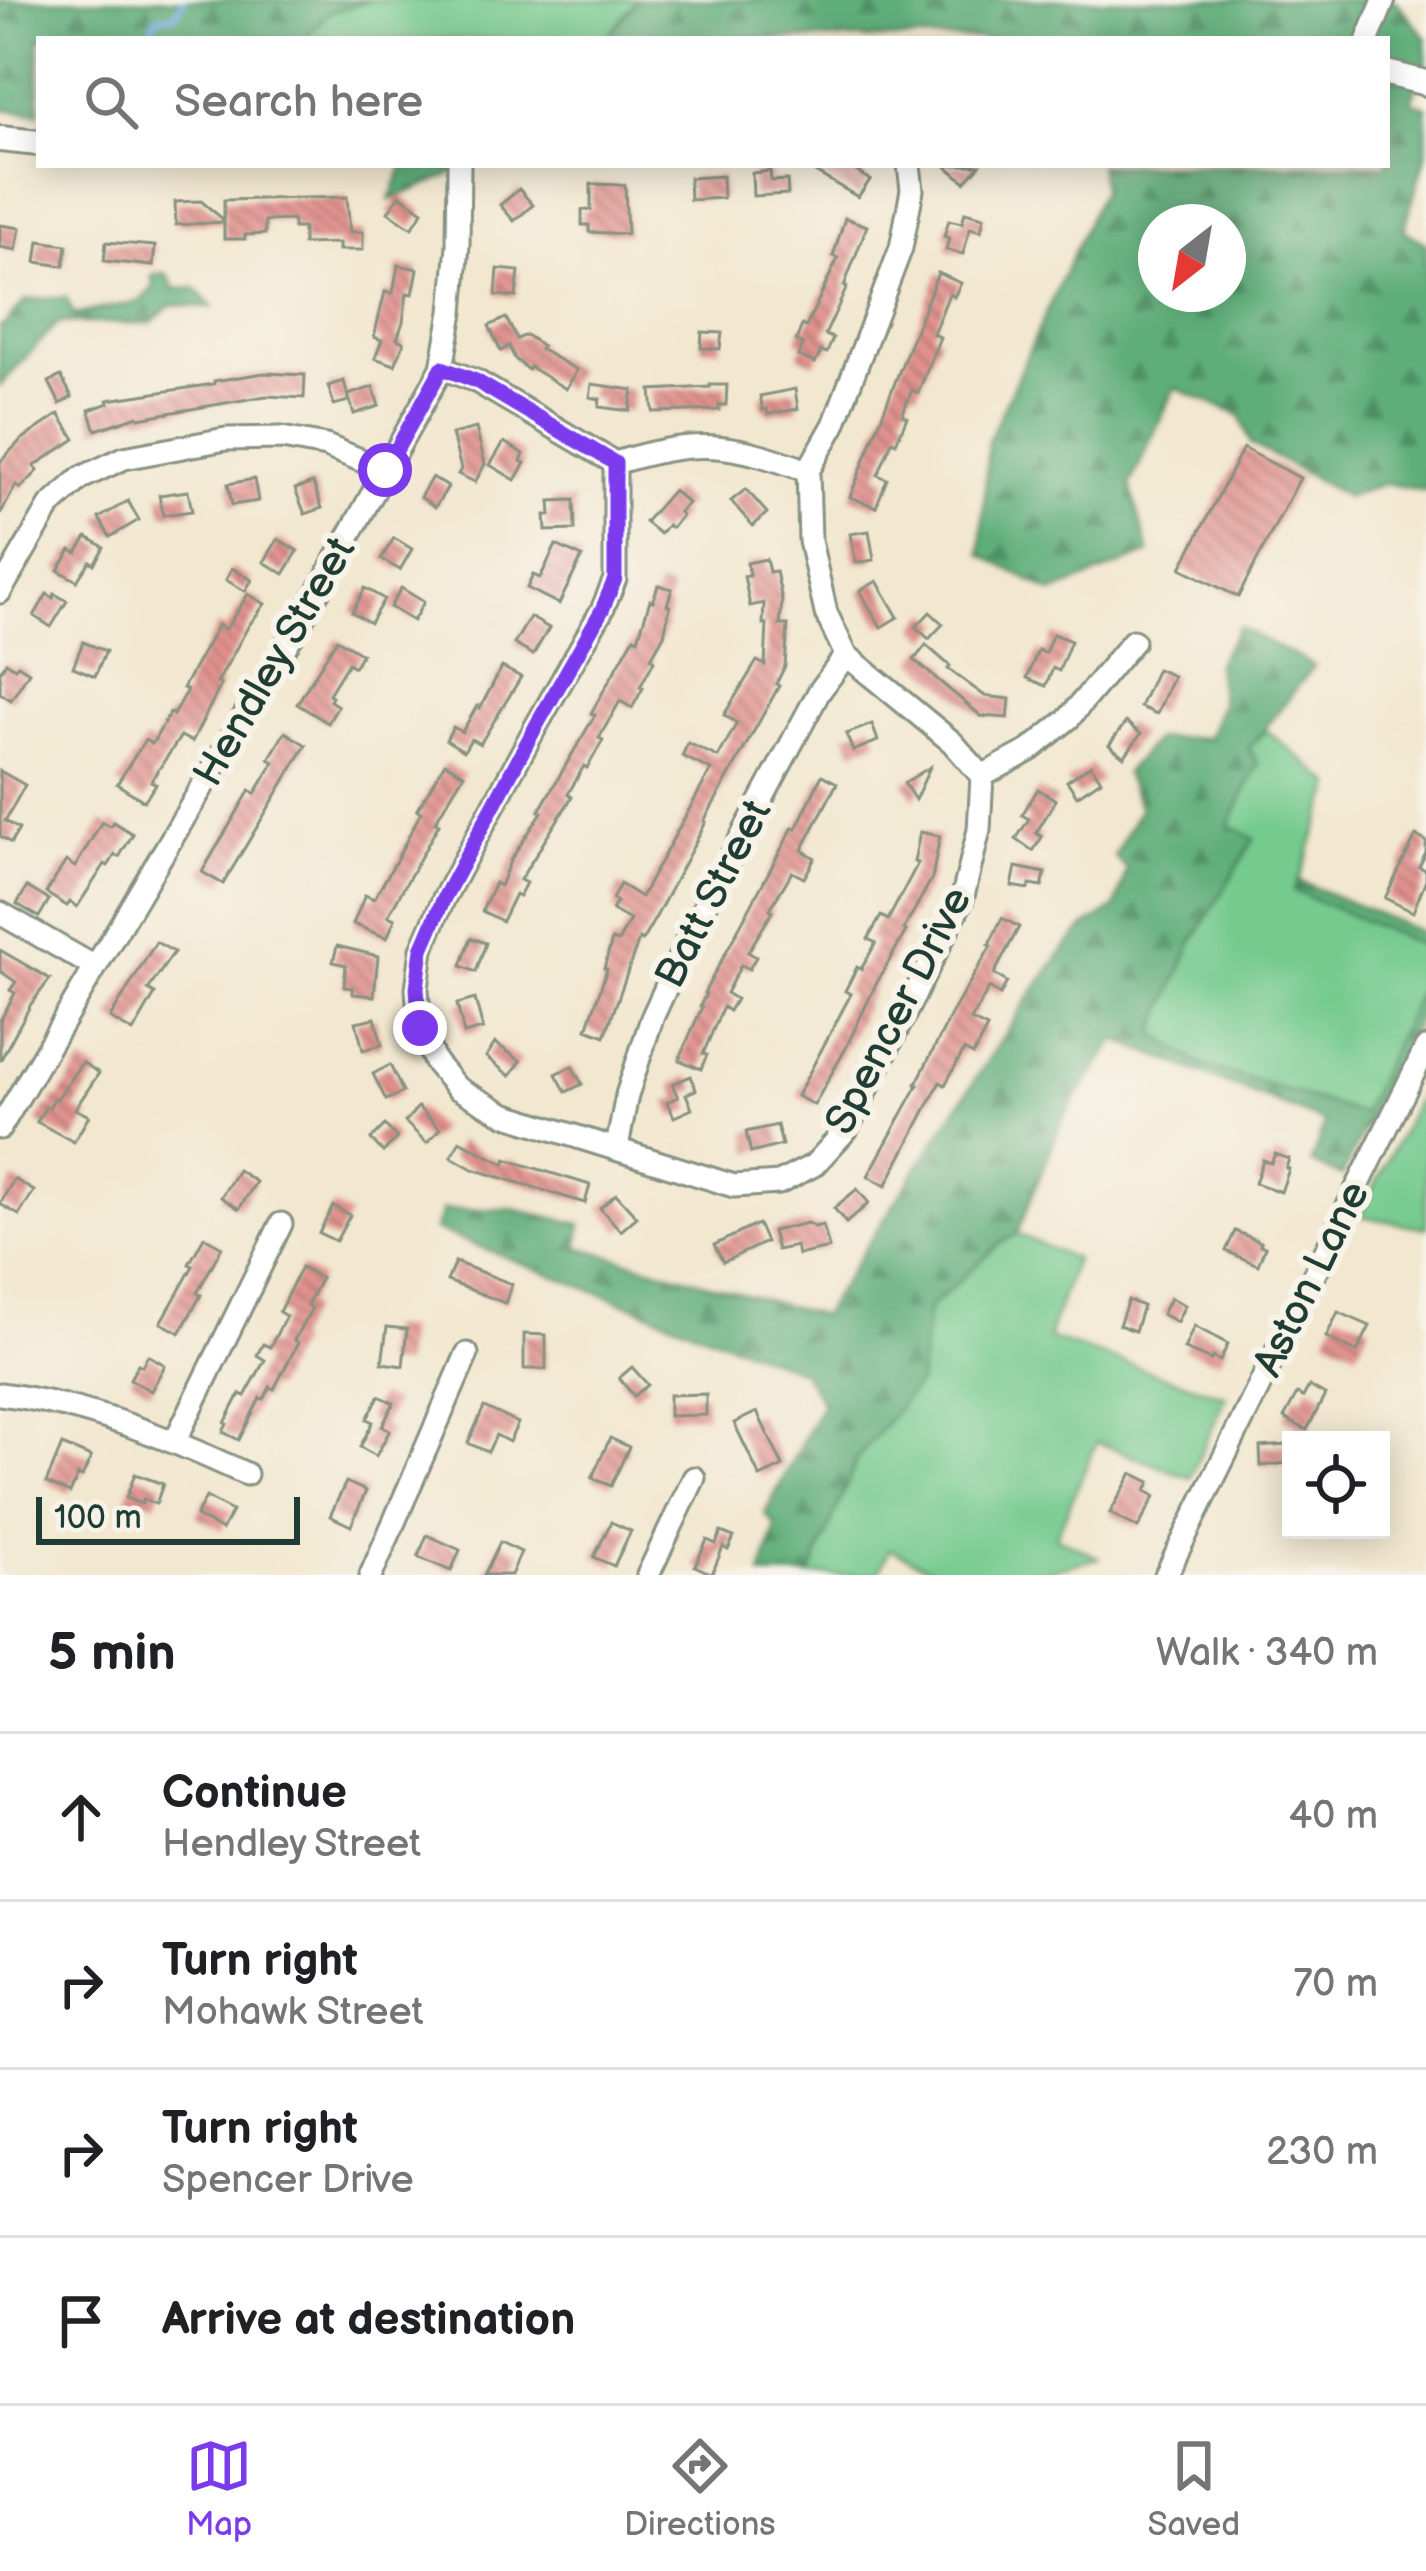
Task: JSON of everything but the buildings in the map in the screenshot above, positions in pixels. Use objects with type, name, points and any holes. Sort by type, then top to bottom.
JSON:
[{"type":"street","points":[[1369,36],[1384,0]]},
{"type":"street","points":[[1390,74],[1426,83]]},
{"type":"street","points":[[0,139],[36,143]]},
{"type":"street","name":"Hendley Street","points":[[0,1129],[322,585],[442,368],[458,244],[459,168]]},
{"type":"street","points":[[909,168],[913,190],[901,248],[834,424],[808,471],[810,541],[826,613],[846,655],[952,742],[982,776],[1030,750],[1069,718],[1132,641]]},
{"type":"street","points":[[442,368],[476,381],[615,463],[654,451],[705,444],[758,452],[808,471]]},
{"type":"street","points":[[0,592],[50,506],[81,478],[124,458],[226,439],[282,438],[326,446],[385,470]]},
{"type":"street","name":"Spencer Drive","points":[[615,463],[615,579],[444,898],[422,949],[417,988],[420,1028],[435,1062],[457,1088],[504,1114],[734,1186],[778,1183],[814,1165],[847,1129],[962,900],[979,830],[982,776]]},
{"type":"street","name":"Batt Street","points":[[617,1147],[627,1095],[652,1018],[693,928],[819,692],[846,655]]},
{"type":"street","points":[[0,913],[95,968]]},
{"type":"street","name":"Aston Lane","points":[[1166,1575],[1426,1048]]},
{"type":"street","points":[[175,1441],[281,1224]]},
{"type":"street","points":[[377,1573],[466,1354]]},
{"type":"street","points":[[0,1394],[107,1417],[246,1474]]},
{"type":"street","points":[[648,1575],[694,1478]]},
{"type":"green space","points":[[0,0],[369,0],[328,13],[307,36],[36,36],[36,113],[0,109]]},
{"type":"green space","points":[[369,0],[637,0],[608,36],[307,36],[328,13]]},
{"type":"green space","points":[[637,0],[1395,0],[1426,37],[1426,62],[1411,101],[1426,107],[1426,154],[1404,230],[1426,244],[1426,491],[1385,483],[1347,497],[1251,444],[1240,415],[1175,388],[1130,485],[1149,553],[1052,593],[981,554],[988,442],[1102,189],[1099,168],[1390,168],[1390,36],[608,36]]},
{"type":"green space","points":[[403,168],[466,168],[390,200]]},
{"type":"green space","points":[[166,273],[176,289],[195,288],[213,307],[171,305],[151,323],[57,323],[0,386],[0,325],[26,300],[66,297],[74,315],[140,301],[153,288],[152,275]]},
{"type":"green space","points":[[1239,627],[1314,666],[1249,748],[1258,764],[1229,825],[1254,839],[1193,941],[1154,1033],[1199,1064],[1362,1114],[1426,977],[1426,1002],[1342,1176],[1311,1163],[1325,1122],[1116,1040],[1063,1118],[1017,1234],[999,1244],[928,1309],[919,1382],[858,1457],[810,1575],[761,1575],[776,1526],[765,1514],[822,1403],[802,1371],[435,1230],[443,1210],[512,1209],[581,1224],[579,1247],[821,1316],[1025,1003],[1065,948],[1086,926],[1115,908],[1127,869],[1114,856],[1140,808],[1125,773],[1155,739],[1208,737],[1221,704],[1216,663]]},
{"type":"green space","points":[[1266,730],[1333,785],[1295,891],[1426,947],[1426,977],[1363,1114],[1199,1064],[1153,1034],[1193,941],[1253,840],[1228,825],[1258,764],[1249,748]]},
{"type":"green space","points":[[1298,881],[1426,934],[1426,947],[1294,891]]},
{"type":"green space","points":[[1426,1082],[1426,1228],[1360,1216]]},
{"type":"green space","points":[[1017,1234],[1075,1259],[1048,1338],[1226,1396],[1190,1478],[1097,1442],[1056,1536],[1099,1558],[1030,1575],[943,1575],[890,1549],[877,1575],[810,1575],[858,1457],[919,1382],[928,1309],[999,1244]]},
{"type":"waterway","points":[[151,36],[154,19],[176,14],[183,0]]},
{"type":"route","points":[[385,470],[442,368],[476,381],[615,463],[615,579],[444,898],[422,949],[417,988],[420,1028]]}]
